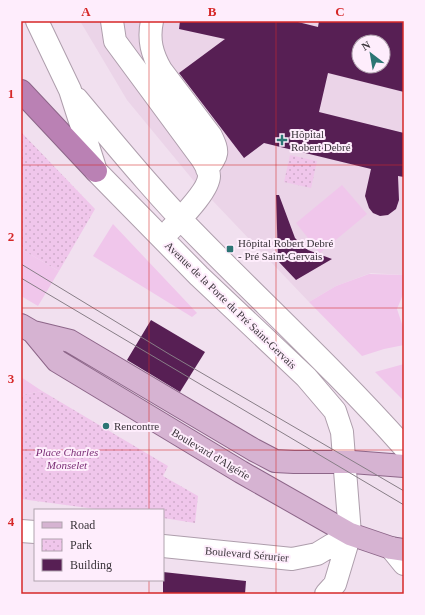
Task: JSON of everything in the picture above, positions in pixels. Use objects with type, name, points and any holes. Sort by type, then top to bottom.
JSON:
[{"type":"highway","points":[[21,91],[96,171]]},
{"type":"main road","name":"Boulevard d'Algérie","points":[[27,328],[70,341],[275,461],[344,462]]},
{"type":"main road","name":"Boulevard d'Algérie","points":[[27,328],[57,360],[235,469],[350,534],[400,554]]},
{"type":"main road","points":[[344,462],[404,466]]},
{"type":"street","name":"Avenue de la Porte du Pré Saint-Gervais","points":[[37,21],[70,90],[96,171],[199,276],[306,377],[329,403],[340,421],[350,534]]},
{"type":"street","points":[[112,21],[115,41],[202,159],[208,170],[209,177],[206,187],[181,218],[162,238]]},
{"type":"street","points":[[152,21],[150,38],[155,59],[161,70],[211,136],[217,147],[217,155],[208,170]]},
{"type":"street","name":"Avenue de la Porte du Pré Saint-Gervais","points":[[70,90],[137,170],[202,242],[342,379],[404,447]]},
{"type":"street","points":[[21,531],[34,532]]},
{"type":"street","points":[[326,594],[335,584],[350,534]]},
{"type":"street","name":"Boulevard Sérurier","points":[[164,546],[292,559],[317,554],[350,534]]},
{"type":"shaded area","name":"Hôpital Robert Debré","points":[[80,21],[404,21],[404,275],[371,273],[336,286],[309,302],[193,180],[127,100]]},
{"type":"green space","points":[[21,132],[95,209],[59,271],[21,249]]},
{"type":"green space","points":[[290,155],[317,161],[311,188],[284,182]]},
{"type":"green space","points":[[342,185],[367,214],[320,253],[296,223]]},
{"type":"green space","points":[[113,224],[197,313],[192,317],[93,256]]},
{"type":"green space","points":[[21,249],[59,271],[38,306],[21,296]]},
{"type":"green space","points":[[369,274],[404,275],[404,292],[397,309],[404,330],[404,345],[362,356],[309,302],[336,286]]},
{"type":"green space","points":[[404,364],[404,401],[375,372]]},
{"type":"green space","points":[[21,377],[42,391],[23,395],[21,399]]},
{"type":"green space","name":"Place Charles Monselet","points":[[42,391],[168,466],[163,476],[198,496],[195,523],[164,518],[164,509],[96,509],[21,499],[21,399],[23,395]]},
{"type":"building","points":[[180,21],[294,21],[318,27],[319,21],[404,21],[404,92],[328,73],[319,112],[404,133],[404,177],[398,176],[399,200],[396,209],[388,215],[380,216],[373,213],[369,208],[365,196],[371,169],[264,143],[244,158],[179,73],[225,39],[179,29]]},
{"type":"building","points":[[276,195],[279,195],[295,238],[308,250],[332,259],[296,280],[278,261]]},
{"type":"building","points":[[151,320],[205,352],[180,392],[127,360]]},
{"type":"building","points":[[164,572],[246,581],[245,594],[163,594]]},
{"type":"tram line","points":[[21,264],[169,354],[404,491]]},
{"type":"tram line","points":[[21,278],[404,505]]},
{"type":"place","name":"Hôpital Robert Debré","points":[[282,140]]},
{"type":"place","name":"Hôpital Robert Debré - Pré Saint-Gervais","points":[[230,249]]},
{"type":"place","name":"Rencontre","points":[[106,426]]}]
